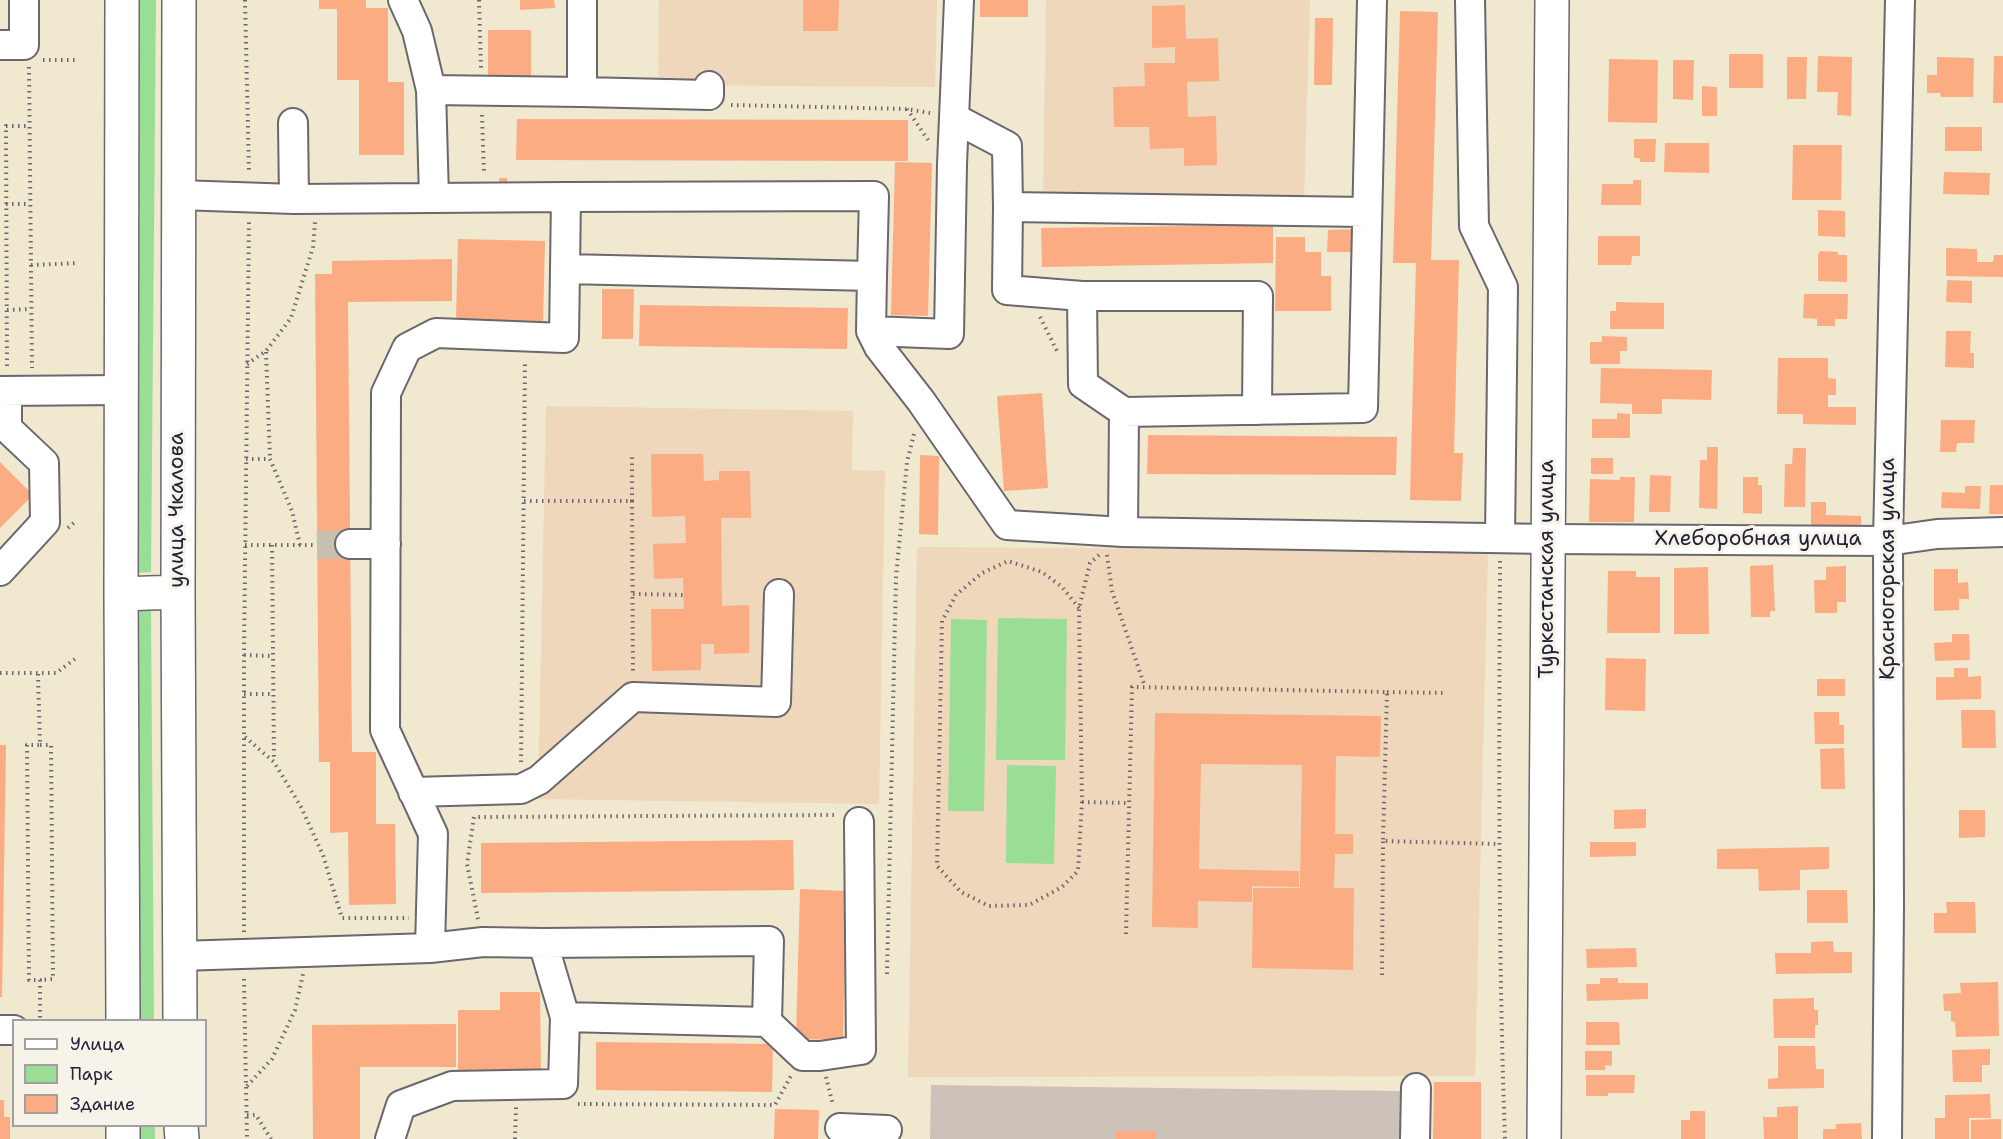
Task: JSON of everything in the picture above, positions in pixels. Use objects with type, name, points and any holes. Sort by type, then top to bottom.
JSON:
[{"type":"main road","points":[[122,0],[123,1019]]},
{"type":"main road","name":"улица Чкалова","points":[[178,0],[180,1019]]},
{"type":"main road","name":"Туркестанская улица","points":[[1544,1139],[1552,0]]},
{"type":"main road","points":[[121,594],[178,592]]},
{"type":"street","points":[[12,45],[24,0]]},
{"type":"street","points":[[403,0],[417,31],[430,90],[434,198]]},
{"type":"street","points":[[582,0],[582,92]]},
{"type":"street","points":[[871,331],[949,334],[959,0]]},
{"type":"street","points":[[1082,296],[1083,384],[1124,411],[1363,408],[1372,0]]},
{"type":"street","points":[[1470,0],[1474,225],[1503,287],[1500,538]]},
{"type":"street","name":"Красногорская улица","points":[[1887,1139],[1888,541],[1900,0]]},
{"type":"street","points":[[430,90],[709,95],[709,86]]},
{"type":"street","points":[[954,118],[1007,146],[1007,291],[1082,296],[1258,296],[1257,410]]},
{"type":"street","points":[[292,123],[305,199]]},
{"type":"street","points":[[179,195],[305,199],[874,196],[871,331],[879,347],[921,401]]},
{"type":"street","points":[[430,948],[433,834],[385,729],[386,393],[407,348],[436,333],[564,338],[566,197]]},
{"type":"street","points":[[1008,207],[1366,212]]},
{"type":"street","points":[[565,269],[872,276]]},
{"type":"street","points":[[0,571],[45,522],[44,463],[7,428],[13,391],[121,390]]},
{"type":"street","name":"Хлеборобная улица","points":[[921,401],[1007,525],[1123,532],[1548,539],[1888,541],[1936,534],[2003,532]]},
{"type":"street","points":[[1123,532],[1124,411]]},
{"type":"street","points":[[350,544],[386,544]]},
{"type":"street","points":[[413,792],[521,789],[539,780],[633,697],[776,702],[779,594]]},
{"type":"street","points":[[566,1017],[767,1022],[803,1056],[861,1050],[862,818]]},
{"type":"street","points":[[179,956],[430,948],[483,942],[768,940],[767,1022]]},
{"type":"street","points":[[390,1139],[401,1105],[452,1086],[563,1084],[566,1017],[543,943]]},
{"type":"street","points":[[1415,1139],[1416,1088]]},
{"type":"street","points":[[839,1125],[887,1130]]},
{"type":"path","points":[[245,0],[250,198],[244,656],[244,954],[247,1139]]},
{"type":"path","points":[[12,45],[29,59],[31,265],[31,309],[13,391]]},
{"type":"path","points":[[13,391],[6,310],[6,126],[29,126]]},
{"type":"path","points":[[247,365],[266,351],[291,318],[313,247],[305,199]]},
{"type":"path","points":[[6,204],[30,204]]},
{"type":"path","points":[[31,265],[78,263]]},
{"type":"path","points":[[1028,292],[1058,353]]},
{"type":"path","points":[[6,310],[31,309]]},
{"type":"path","points":[[509,817],[521,789],[525,336]]},
{"type":"path","points":[[266,351],[270,459],[292,511],[300,545]]},
{"type":"path","points":[[887,978],[896,577],[907,462],[921,401]]},
{"type":"path","points":[[632,455],[633,697]]},
{"type":"path","points":[[246,459],[270,459]]},
{"type":"path","points":[[524,501],[632,501]]},
{"type":"path","points":[[1500,538],[1500,1025],[1505,1139]]},
{"type":"path","points":[[245,545],[317,545]]},
{"type":"path","points":[[272,545],[274,762]]},
{"type":"path","points":[[1079,608],[1062,587],[1042,572],[1008,561],[982,573],[956,595],[942,621],[937,866],[961,892],[989,906],[1029,905],[1062,887],[1078,872],[1082,802],[1079,608],[1090,563],[1106,548],[1112,591],[1145,687]]},
{"type":"path","points":[[633,594],[684,595]]},
{"type":"path","points":[[244,656],[272,656]]},
{"type":"path","points":[[0,673],[57,673],[75,659]]},
{"type":"path","points":[[39,674],[40,745]]},
{"type":"path","points":[[1126,934],[1132,687],[1444,693]]},
{"type":"path","points":[[1382,975],[1387,692]]},
{"type":"path","points":[[244,694],[273,694]]},
{"type":"path","points":[[245,737],[274,762],[301,807],[323,855],[342,918],[430,918]]},
{"type":"path","points":[[27,745],[40,745],[51,745],[53,979],[29,980],[27,745]]},
{"type":"path","points":[[1082,802],[1129,803]]},
{"type":"path","points":[[483,942],[467,864],[474,817],[862,818],[892,816]]},
{"type":"path","points":[[1383,842],[1499,844]]},
{"type":"path","points":[[246,1086],[272,1059],[295,1010],[304,969]]},
{"type":"path","points":[[40,980],[40,1019]]},
{"type":"path","points":[[563,1084],[577,1104],[775,1105],[803,1056]]},
{"type":"path","points":[[515,1139],[517,1085]]},
{"type":"path","points":[[247,1115],[256,1115],[271,1139]]},
{"type":"shaded area","points":[[659,0],[937,0],[935,87],[658,85]]},
{"type":"shaded area","points":[[1046,0],[1310,0],[1304,198],[1043,195]]},
{"type":"shaded area","points":[[546,406],[853,411],[852,470],[885,471],[879,804],[538,799]]},
{"type":"shaded area","points":[[917,547],[1488,551],[1475,1076],[908,1077]]},
{"type":"shaded area","points":[[931,1085],[1401,1091],[1401,1139],[930,1139]]},
{"type":"green space","points":[[138,0],[156,0],[151,572],[137,573]]},
{"type":"green space","points":[[138,611],[151,611],[154,1019],[139,1019]]},
{"type":"green space","points":[[998,618],[1067,619],[1065,760],[996,760]]},
{"type":"green space","points":[[951,619],[987,620],[984,811],[948,811]]},
{"type":"green space","points":[[1007,765],[1056,766],[1054,864],[1006,863]]},
{"type":"green space","points":[[140,1127],[155,1127],[155,1139],[140,1139]]},
{"type":"building","points":[[319,0],[366,0],[366,8],[388,8],[388,82],[404,82],[404,155],[359,155],[359,80],[337,80],[337,9],[319,9]]},
{"type":"building","points":[[520,0],[554,0],[555,8],[520,10]]},
{"type":"building","points":[[803,0],[839,0],[838,31],[803,31]]},
{"type":"building","points":[[980,0],[1028,0],[1028,17],[980,17]]},
{"type":"building","points":[[1185,5],[1186,39],[1218,38],[1219,81],[1187,82],[1188,117],[1216,116],[1217,165],[1184,166],[1184,148],[1150,149],[1149,127],[1114,127],[1113,87],[1145,86],[1144,63],[1175,63],[1175,47],[1152,48],[1152,6]]},
{"type":"building","points":[[1400,11],[1438,12],[1431,260],[1459,260],[1454,453],[1463,453],[1461,501],[1410,500],[1416,263],[1393,263]]},
{"type":"building","points":[[1315,18],[1333,18],[1332,85],[1314,85]]},
{"type":"building","points":[[488,30],[531,30],[531,77],[488,77]]},
{"type":"building","points":[[1729,54],[1763,54],[1763,88],[1729,88]]},
{"type":"building","points":[[1818,56],[1852,57],[1851,116],[1837,115],[1838,92],[1817,92]]},
{"type":"building","points":[[1994,56],[2003,56],[2003,103],[1993,103]]},
{"type":"building","points":[[1787,57],[1807,57],[1806,99],[1787,99]]},
{"type":"building","points":[[1937,57],[1974,58],[1973,97],[1941,97],[1940,93],[1927,93],[1927,75],[1937,75]]},
{"type":"building","points":[[1609,59],[1658,60],[1657,123],[1608,122]]},
{"type":"building","points":[[1673,60],[1694,60],[1693,100],[1673,99]]},
{"type":"building","points":[[1702,86],[1717,87],[1717,116],[1702,116]]},
{"type":"building","points":[[517,119],[908,120],[908,161],[516,160]]},
{"type":"building","points":[[1945,127],[1982,127],[1982,151],[1945,151]]},
{"type":"building","points":[[1634,139],[1656,139],[1655,162],[1640,162],[1640,158],[1634,158]]},
{"type":"building","points":[[1665,143],[1709,143],[1709,173],[1664,172]]},
{"type":"building","points":[[1793,145],[1842,145],[1841,200],[1792,200]]},
{"type":"building","points":[[895,162],[932,163],[928,316],[891,315]]},
{"type":"building","points":[[1944,172],[1990,173],[1989,195],[1943,194]]},
{"type":"building","points":[[499,178],[507,178],[508,187],[500,188]]},
{"type":"building","points":[[1633,180],[1641,180],[1641,205],[1601,205],[1602,184],[1633,184]]},
{"type":"building","points":[[1818,210],[1845,211],[1845,237],[1818,236]]},
{"type":"building","points":[[1273,225],[1273,263],[1042,267],[1041,228]]},
{"type":"building","points":[[1363,229],[1363,252],[1327,252],[1328,230]]},
{"type":"building","points":[[1598,236],[1640,236],[1640,256],[1632,256],[1631,265],[1598,265]]},
{"type":"building","points":[[1276,237],[1305,237],[1305,252],[1321,252],[1321,276],[1331,276],[1331,311],[1275,311]]},
{"type":"building","points":[[458,239],[545,241],[543,322],[456,320]]},
{"type":"building","points":[[1946,248],[1977,249],[1977,262],[1993,262],[1994,255],[2003,255],[2003,277],[1946,276]]},
{"type":"building","points":[[1820,251],[1847,255],[1847,282],[1818,281]]},
{"type":"building","points":[[452,259],[452,301],[348,302],[352,752],[376,752],[376,824],[395,824],[396,904],[349,905],[348,832],[330,833],[330,762],[319,762],[315,274],[332,274],[332,261]]},
{"type":"building","points":[[1947,280],[1972,281],[1972,303],[1946,302]]},
{"type":"building","points":[[602,289],[634,289],[633,339],[602,339]]},
{"type":"building","points":[[1804,294],[1848,294],[1847,319],[1835,319],[1835,326],[1817,326],[1817,319],[1803,318]]},
{"type":"building","points":[[1616,302],[1664,303],[1664,329],[1610,329],[1610,311],[1616,311]]},
{"type":"building","points":[[640,305],[848,308],[847,349],[639,346]]},
{"type":"building","points":[[1946,331],[1971,331],[1970,353],[1974,353],[1974,368],[1945,367]]},
{"type":"building","points":[[1602,336],[1627,337],[1627,351],[1620,351],[1620,364],[1590,364],[1590,342],[1602,342]]},
{"type":"building","points":[[1778,358],[1828,358],[1828,378],[1836,379],[1836,395],[1828,395],[1828,407],[1856,407],[1856,425],[1803,424],[1803,414],[1777,414]]},
{"type":"building","points":[[1601,368],[1712,370],[1711,400],[1662,399],[1662,414],[1632,414],[1632,404],[1600,403]]},
{"type":"building","points":[[1042,393],[1048,488],[1004,491],[997,396]]},
{"type":"building","points":[[1617,413],[1630,414],[1630,438],[1592,438],[1592,419],[1617,419]]},
{"type":"building","points":[[1941,420],[1975,420],[1974,443],[1957,443],[1956,452],[1940,452]]},
{"type":"building","points":[[1148,435],[1397,437],[1396,475],[1147,474]]},
{"type":"building","points":[[1707,447],[1718,447],[1717,509],[1699,508],[1700,460],[1707,460]]},
{"type":"building","points":[[1793,448],[1806,448],[1805,507],[1784,507],[1785,464],[1792,464]]},
{"type":"building","points":[[651,454],[703,454],[704,481],[719,480],[719,471],[750,471],[751,518],[721,518],[722,606],[749,605],[749,653],[714,654],[714,644],[701,644],[701,670],[652,671],[651,609],[684,609],[683,578],[654,579],[653,544],[686,543],[685,516],[652,517]]},
{"type":"building","points":[[920,455],[939,456],[938,535],[919,534]]},
{"type":"building","points":[[1591,458],[1613,458],[1613,474],[1591,474]]},
{"type":"building","points":[[0,462],[33,495],[0,528]]},
{"type":"building","points":[[1650,475],[1671,476],[1670,512],[1649,512]]},
{"type":"building","points":[[1620,477],[1635,477],[1634,522],[1589,522],[1590,479],[1620,480]]},
{"type":"building","points":[[1743,477],[1758,477],[1758,485],[1762,485],[1762,514],[1743,513]]},
{"type":"building","points":[[1990,485],[2003,485],[2003,514],[1989,514]]},
{"type":"building","points":[[1965,486],[1981,486],[1980,509],[1941,508],[1942,492],[1965,493]]},
{"type":"building","points":[[1811,502],[1826,502],[1826,515],[1861,516],[1861,533],[1811,533]]},
{"type":"building","points":[[1773,565],[1775,611],[1770,611],[1770,617],[1751,617],[1750,566]]},
{"type":"building","points":[[1846,566],[1846,602],[1837,602],[1837,613],[1815,613],[1814,580],[1826,580],[1826,567]]},
{"type":"building","points":[[1708,567],[1709,634],[1674,634],[1674,568]]},
{"type":"building","points":[[1934,569],[1958,569],[1958,583],[1968,582],[1969,599],[1959,599],[1959,610],[1934,611]]},
{"type":"building","points":[[1608,571],[1636,571],[1636,577],[1660,577],[1660,633],[1607,633]]},
{"type":"building","points":[[1952,634],[1969,634],[1970,660],[1935,661],[1934,643],[1952,642]]},
{"type":"building","points":[[1606,658],[1646,659],[1645,711],[1605,710]]},
{"type":"building","points":[[1954,668],[1968,668],[1968,677],[1981,676],[1981,699],[1936,700],[1936,677],[1954,677]]},
{"type":"building","points":[[1817,679],[1845,679],[1845,696],[1817,696]]},
{"type":"building","points":[[1961,710],[1995,710],[1996,748],[1962,748]]},
{"type":"building","points":[[1814,712],[1839,712],[1839,725],[1844,725],[1844,744],[1815,744]]},
{"type":"building","points":[[1155,713],[1381,716],[1380,757],[1336,756],[1335,834],[1353,834],[1353,854],[1335,854],[1334,888],[1354,888],[1353,970],[1252,968],[1253,888],[1300,888],[1302,765],[1201,764],[1199,869],[1299,871],[1299,887],[1252,886],[1252,902],[1198,901],[1198,928],[1152,927]]},
{"type":"building","points":[[0,745],[6,745],[2,997],[0,997]]},
{"type":"building","points":[[1844,748],[1845,789],[1821,789],[1820,749]]},
{"type":"building","points":[[1646,809],[1646,828],[1614,829],[1614,810]]},
{"type":"building","points":[[1959,810],[1985,810],[1985,837],[1959,838]]},
{"type":"building","points":[[793,840],[794,890],[481,893],[481,843]]},
{"type":"building","points":[[1590,842],[1636,842],[1636,856],[1590,857]]},
{"type":"building","points":[[1829,847],[1829,869],[1800,870],[1800,890],[1759,891],[1758,869],[1717,869],[1717,849]]},
{"type":"building","points":[[800,889],[846,891],[843,1040],[796,1039]]},
{"type":"building","points":[[1807,890],[1847,890],[1848,923],[1807,923]]},
{"type":"building","points":[[1946,902],[1975,902],[1976,933],[1934,933],[1934,913],[1947,913]]},
{"type":"building","points":[[1833,941],[1834,952],[1852,952],[1852,973],[1776,974],[1775,953],[1811,953],[1811,942]]},
{"type":"building","points":[[1636,948],[1637,967],[1587,968],[1586,949]]},
{"type":"building","points":[[1600,978],[1618,978],[1618,983],[1648,983],[1648,999],[1587,1001],[1586,984],[1600,984]]},
{"type":"building","points":[[1998,982],[1999,1036],[1956,1037],[1955,1022],[1951,1021],[1951,1011],[1944,1011],[1943,994],[1961,993],[1960,983]]},
{"type":"building","points":[[500,992],[540,992],[541,1072],[458,1073],[458,1010],[500,1010]]},
{"type":"building","points":[[1814,998],[1814,1010],[1818,1010],[1815,1038],[1774,1038],[1773,999]]},
{"type":"building","points":[[1586,1022],[1619,1022],[1620,1045],[1586,1045]]},
{"type":"building","points":[[456,1024],[456,1067],[360,1067],[360,1139],[313,1139],[312,1025]]},
{"type":"building","points":[[596,1042],[773,1044],[772,1092],[596,1090]]},
{"type":"building","points":[[1778,1046],[1815,1046],[1816,1069],[1824,1069],[1824,1088],[1768,1089],[1768,1079],[1778,1078]]},
{"type":"building","points":[[1990,1049],[1990,1065],[1982,1065],[1982,1082],[1953,1082],[1952,1050]]},
{"type":"building","points":[[1585,1051],[1612,1051],[1612,1066],[1605,1065],[1605,1070],[1585,1070]]},
{"type":"building","points":[[1586,1075],[1635,1075],[1634,1093],[1586,1096]]},
{"type":"building","points":[[1434,1082],[1481,1082],[1481,1139],[1433,1139]]},
{"type":"building","points":[[1990,1094],[1991,1118],[1969,1118],[1969,1139],[1935,1139],[1935,1118],[1945,1118],[1945,1095]]},
{"type":"building","points":[[0,1100],[4,1100],[4,1117],[10,1117],[10,1139],[0,1139]]},
{"type":"building","points":[[1798,1106],[1798,1139],[1764,1139],[1763,1117],[1777,1117],[1777,1107]]},
{"type":"building","points":[[775,1109],[819,1110],[818,1139],[774,1139]]},
{"type":"building","points":[[1690,1111],[1705,1111],[1705,1139],[1681,1139],[1681,1120],[1690,1120]]},
{"type":"building","points":[[2001,1119],[2001,1139],[1971,1139],[1971,1120]]},
{"type":"building","points":[[1861,1123],[1862,1139],[1823,1139],[1823,1129],[1836,1129],[1836,1124]]},
{"type":"building","points":[[1116,1131],[1156,1131],[1156,1139],[1116,1139]]},
{"type":"tunnel","points":[[317,545],[350,544]]}]
